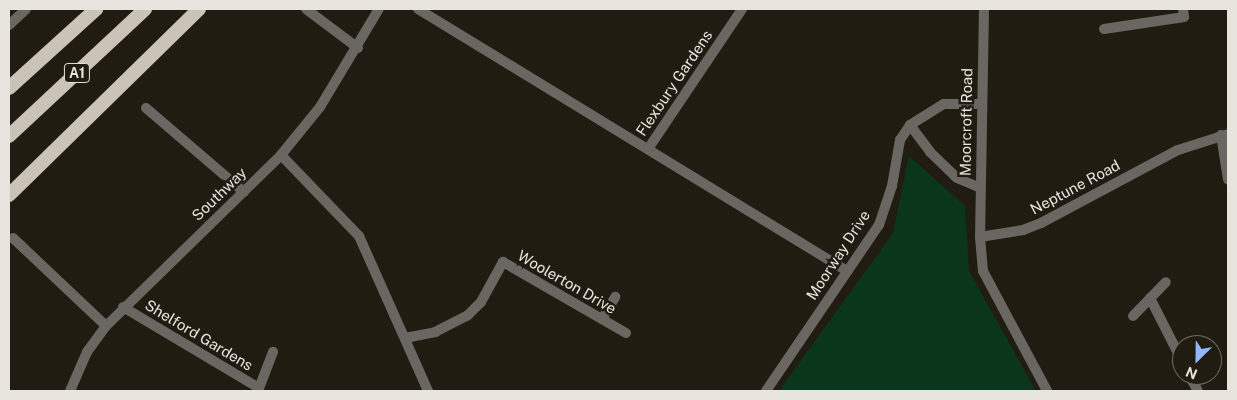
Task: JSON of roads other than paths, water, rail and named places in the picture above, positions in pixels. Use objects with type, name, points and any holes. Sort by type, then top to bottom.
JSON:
[{"type":"highway","name":"A1","points":[[9,88],[96,9]]},
{"type":"highway","name":"A1","points":[[9,136],[145,9]]},
{"type":"highway","points":[[9,195],[200,9]]},
{"type":"street","points":[[10,22],[26,9]]},
{"type":"street","points":[[306,9],[358,48]]},
{"type":"street","name":"Southway","points":[[70,391],[87,352],[106,326],[123,307],[281,155],[320,107],[358,48],[379,9]]},
{"type":"street","points":[[418,9],[847,271]]},
{"type":"street","name":"Flexbury Gardens","points":[[648,149],[742,9]]},
{"type":"street","name":"Moorcroft Road","points":[[980,237],[980,104],[984,9]]},
{"type":"street","points":[[1104,29],[1184,17],[1183,9]]},
{"type":"street","points":[[980,104],[944,104],[910,125],[930,152],[957,178],[980,188]]},
{"type":"street","points":[[146,108],[244,192]]},
{"type":"street","name":"Moorway Drive","points":[[766,391],[879,225],[892,186],[900,140],[910,125]]},
{"type":"street","points":[[1224,135],[1228,179]]},
{"type":"street","name":"Neptune Road","points":[[980,237],[1023,230],[1041,223],[1178,150],[1224,135]]},
{"type":"street","points":[[281,155],[358,236],[406,338],[428,391]]},
{"type":"street","points":[[980,237],[983,271],[988,284],[1047,391]]},
{"type":"street","points":[[13,238],[106,326]]},
{"type":"street","name":"Woolerton Drive","points":[[406,338],[435,332],[467,316],[481,302],[503,262],[626,333]]},
{"type":"street","points":[[1133,316],[1166,282]]},
{"type":"street","points":[[602,319],[614,297]]},
{"type":"street","points":[[1150,298],[1172,341]]},
{"type":"street","name":"Shelford Gardens","points":[[123,307],[259,390],[274,352]]}]
